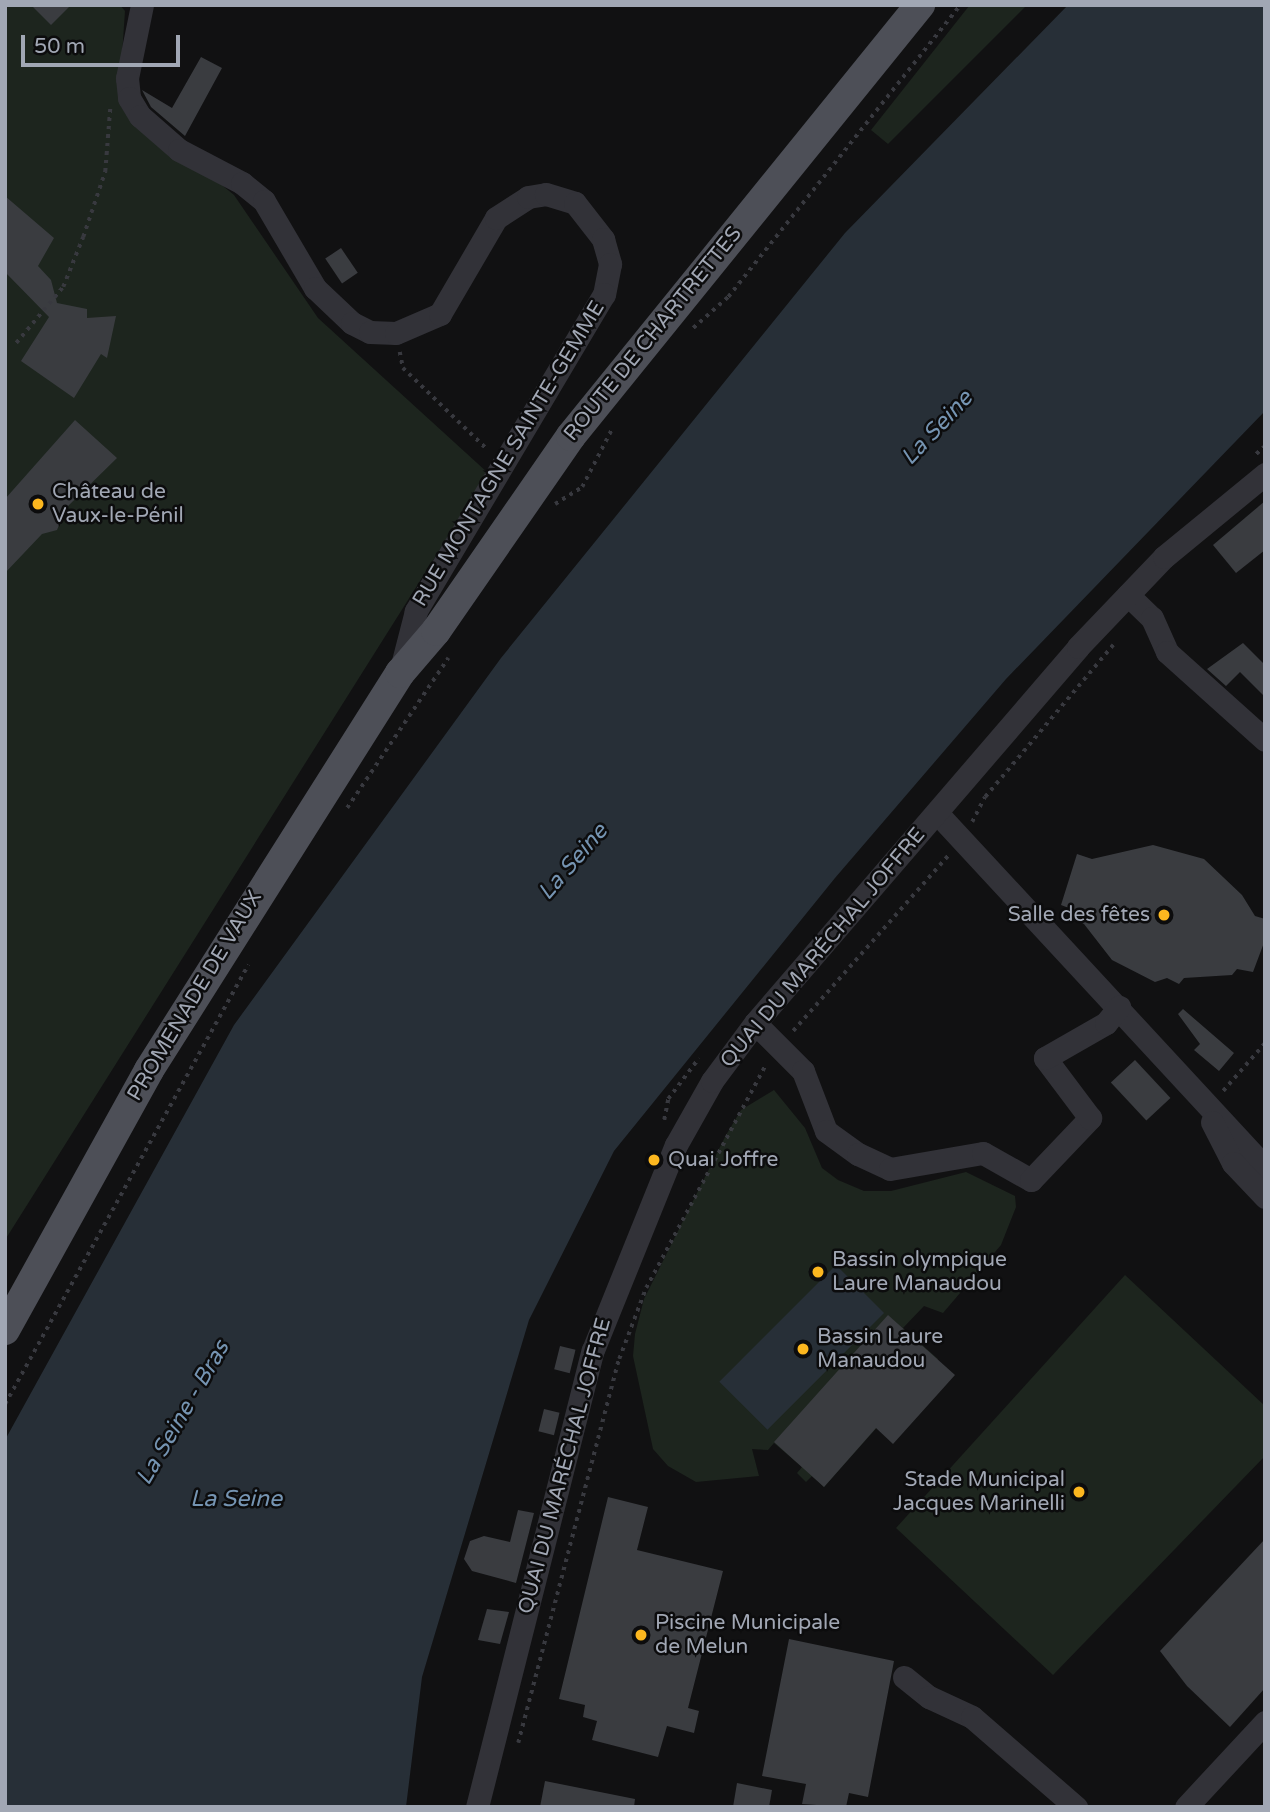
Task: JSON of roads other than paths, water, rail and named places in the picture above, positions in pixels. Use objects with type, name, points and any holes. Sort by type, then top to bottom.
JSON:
[{"type":"main road","name":"ROUTE DE CHARTRETTES","points":[[400,673],[436,631],[585,417],[920,5]]},
{"type":"main road","name":"PROMENADE DE VAUX","points":[[5,1330],[149,1070],[400,673]]},
{"type":"street","name":"RUE MONTAGNE SAINTE-GEMME","points":[[142,5],[127,78],[129,97],[140,116],[179,150],[242,183],[264,201],[316,288],[332,307],[370,332],[407,331],[440,314],[485,235],[512,204],[546,194],[561,196],[589,214],[608,253],[604,294],[416,611],[400,673]]},
{"type":"street","name":"QUAI DU MARÉCHAL JOFFRE","points":[[477,1807],[609,1304],[676,1145],[712,1080],[755,1023],[1077,647],[1134,601],[1265,474]]},
{"type":"street","points":[[1134,601],[1152,618],[1167,652],[1265,740]]},
{"type":"street","points":[[937,813],[957,838],[1119,1007],[1265,1167]]},
{"type":"street","points":[[755,1023],[803,1071],[826,1131],[858,1154],[890,1168],[983,1153],[1031,1180],[1090,1118],[1045,1058],[1106,1023],[1119,1007]]},
{"type":"street","points":[[1192,1085],[1233,1163],[1265,1197]]},
{"type":"street","points":[[904,1677],[929,1697],[972,1717],[1076,1807]]},
{"type":"street","points":[[1186,1807],[1265,1722]]},
{"type":"water","name":"La Seine","points":[[1068,5],[1265,5],[1265,411],[1006,679],[835,878],[614,1151],[529,1320],[422,1677],[406,1807],[5,1807],[5,1440],[234,1025],[501,658],[845,233]]},
{"type":"water","name":"Bassin Laure Manaudou","points":[[836,1265],[884,1313],[767,1430],[719,1382]]},
{"type":"place","name":"Château de Vaux-le-Pénil","points":[[38,504]]},
{"type":"place","name":"Salle des fêtes","points":[[1164,915]]},
{"type":"place","name":"Quai Joffre","points":[[654,1160]]},
{"type":"place","name":"Bassin olympique Laure Manaudou","points":[[818,1272]]},
{"type":"place","name":"Bassin Laure Manaudou","points":[[803,1349]]},
{"type":"place","name":"Stade Municipal Jacques Marinelli","points":[[1079,1492]]},
{"type":"place","name":"Piscine Municipale de Melun","points":[[641,1635]]},
{"type":"water label","name":"La Seine - Bras","points":[[183,1413]]}]
